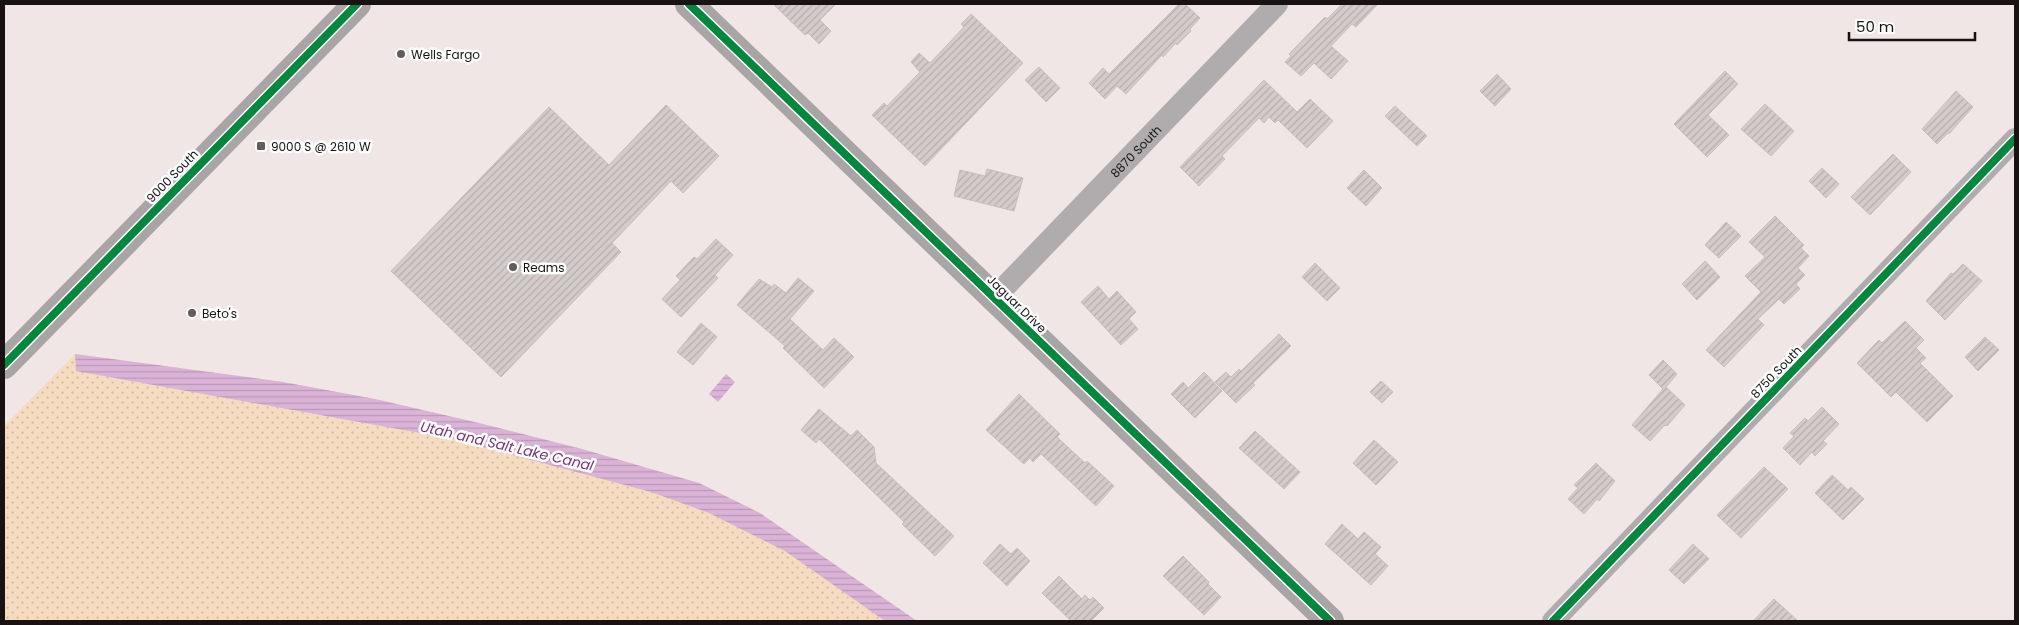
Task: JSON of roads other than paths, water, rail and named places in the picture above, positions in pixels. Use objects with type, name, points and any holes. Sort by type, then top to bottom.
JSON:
[{"type":"main road","name":"9000 South","points":[[4,365],[357,4]]},
{"type":"main road","name":"Jaguar Drive","points":[[689,4],[1330,621]]},
{"type":"street","name":"8870 South","points":[[994,298],[1277,4]]},
{"type":"street","name":"8750 South","points":[[1553,621],[2015,139]]},
{"type":"water","name":"Utah and Salt Lake Canal","points":[[75,354],[283,382],[375,399],[582,449],[699,483],[760,513],[917,621],[885,621],[785,551],[709,513],[651,492],[453,439],[76,371]]},
{"type":"water","points":[[726,374],[735,382],[718,402],[709,394]]},
{"type":"place","name":"Wells Fargo","points":[[401,54]]},
{"type":"place","name":"9000 S @ 2610 W","points":[[261,146]]},
{"type":"place","name":"Reams","points":[[513,267]]},
{"type":"place","name":"Beto's","points":[[192,313]]}]
